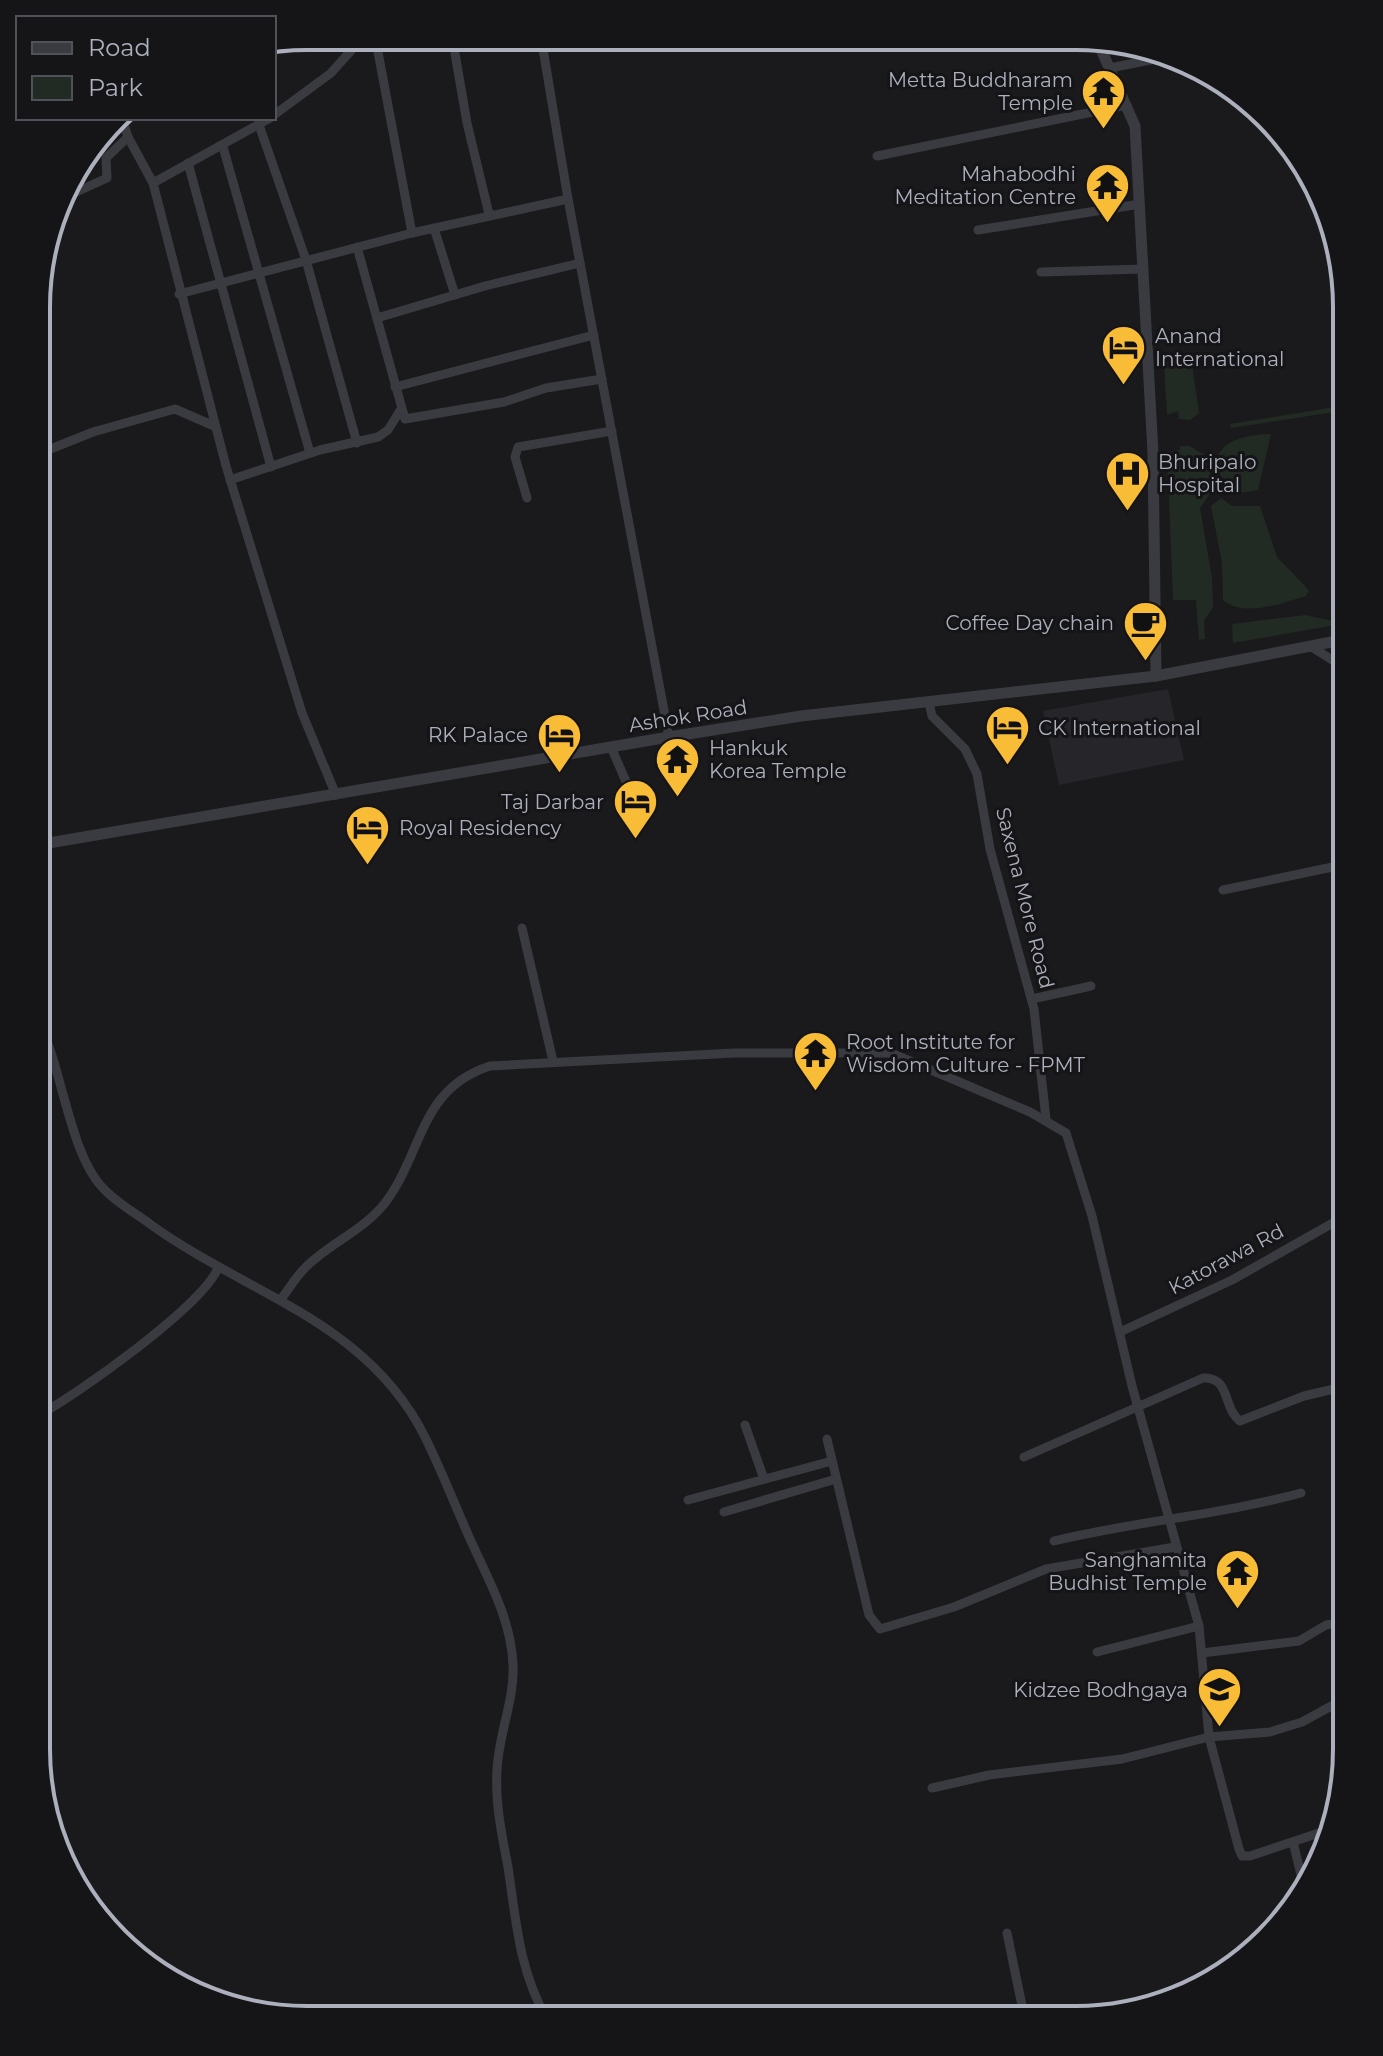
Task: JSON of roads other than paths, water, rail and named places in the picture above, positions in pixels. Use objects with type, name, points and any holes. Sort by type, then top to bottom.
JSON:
[{"type":"street","points":[[276,114],[331,73],[352,50]]},
{"type":"street","points":[[378,50],[412,233]]},
{"type":"street","points":[[454,50],[467,123],[489,214]]},
{"type":"street","points":[[543,50],[568,199],[669,737]]},
{"type":"street","points":[[1102,52],[1135,126],[1153,453],[1156,676]]},
{"type":"street","points":[[1110,68],[1147,61]]},
{"type":"street","points":[[877,156],[1127,105]]},
{"type":"street","points":[[153,183],[267,120]]},
{"type":"street","points":[[259,125],[306,260],[357,443]]},
{"type":"street","points":[[124,126],[153,183],[179,294],[230,480],[302,713],[336,795]]},
{"type":"street","points":[[77,192],[107,178],[106,158],[128,137]]},
{"type":"street","points":[[223,147],[310,453]]},
{"type":"street","points":[[188,163],[271,467]]},
{"type":"street","points":[[179,294],[489,214],[568,199]]},
{"type":"street","points":[[978,230],[1140,204]]},
{"type":"street","points":[[434,228],[455,295]]},
{"type":"street","points":[[357,247],[405,419],[504,402],[546,388],[602,379]]},
{"type":"street","points":[[377,318],[580,263]]},
{"type":"street","points":[[1041,272],[1144,269]]},
{"type":"street","points":[[395,387],[594,335]]},
{"type":"street","points":[[50,449],[93,432],[175,409],[214,426]]},
{"type":"street","points":[[230,480],[310,453],[384,434],[401,409]]},
{"type":"street","points":[[527,498],[515,449],[612,431]]},
{"type":"street","name":"Ashok Road","points":[[50,843],[801,716],[1156,676],[1333,642]]},
{"type":"street","points":[[1310,646],[1333,660]]},
{"type":"street","name":"Saxena More Road","points":[[929,702],[932,716],[965,749],[977,774],[990,849],[1032,999],[1041,1049],[1046,1119]]},
{"type":"street","points":[[611,747],[634,800]]},
{"type":"street","points":[[1223,890],[1333,867]]},
{"type":"street","points":[[522,928],[553,1061]]},
{"type":"street","points":[[1032,999],[1091,986]]},
{"type":"street","points":[[281,1299],[303,1270],[365,1224],[387,1201],[443,1093],[465,1077],[490,1066],[792,1052],[891,1053],[1046,1119],[1066,1133],[1070,1140],[1137,1407],[1171,1518],[1175,1547],[1199,1626],[1209,1737],[1242,1856],[1318,1833]]},
{"type":"street","points":[[50,1055],[94,1179],[109,1195],[176,1243],[281,1299],[354,1347],[396,1389],[426,1438],[500,1605],[513,1666],[498,1750],[499,1818],[518,1944],[528,1979],[541,2006]]},
{"type":"street","name":"Katorawa Rd","points":[[1120,1332],[1232,1280],[1332,1223]]},
{"type":"street","points":[[50,1408],[84,1387],[205,1291],[218,1268]]},
{"type":"street","points":[[1024,1457],[1203,1378],[1214,1378],[1221,1383],[1231,1411],[1240,1421],[1304,1396],[1332,1389]]},
{"type":"street","points":[[745,1425],[764,1479]]},
{"type":"street","points":[[827,1439],[869,1615],[880,1629],[954,1607],[1046,1569],[1175,1547]]},
{"type":"street","points":[[688,1500],[832,1461]]},
{"type":"street","points":[[724,1512],[836,1479]]},
{"type":"street","points":[[1054,1541],[1171,1518],[1221,1512],[1301,1493]]},
{"type":"street","points":[[1202,1653],[1299,1641],[1332,1624]]},
{"type":"street","points":[[1097,1652],[1199,1626]]},
{"type":"street","points":[[932,1788],[989,1775],[1122,1759],[1209,1737],[1270,1732],[1302,1722],[1332,1706]]},
{"type":"street","points":[[1293,1842],[1300,1875]]},
{"type":"street","points":[[1007,1933],[1022,2006]]},
{"type":"place","name":"Metta Buddharam Temple","points":[[1104,131]]},
{"type":"place","name":"Mahabodhi Meditation Centre","points":[[1107,225]]},
{"type":"place","name":"Anand International","points":[[1124,386]]},
{"type":"place","name":"Bhuripalo Hospital","points":[[1127,512]]},
{"type":"place","name":"Coffee Day chain","points":[[1145,662]]},
{"type":"place","name":"CK International","points":[[1007,767]]},
{"type":"place","name":"RK Palace","points":[[559,774]]},
{"type":"place","name":"Hankuk Korea Temple","points":[[678,798]]},
{"type":"place","name":"Taj Darbar","points":[[635,841]]},
{"type":"place","name":"Royal Residency","points":[[368,867]]},
{"type":"place","name":"Root Institute for Wisdom Culture - FPMT","points":[[815,1093]]},
{"type":"place","name":"Sanghamita Budhist Temple","points":[[1238,1611]]},
{"type":"place","name":"Kidzee Bodhgaya","points":[[1219,1729]]}]
